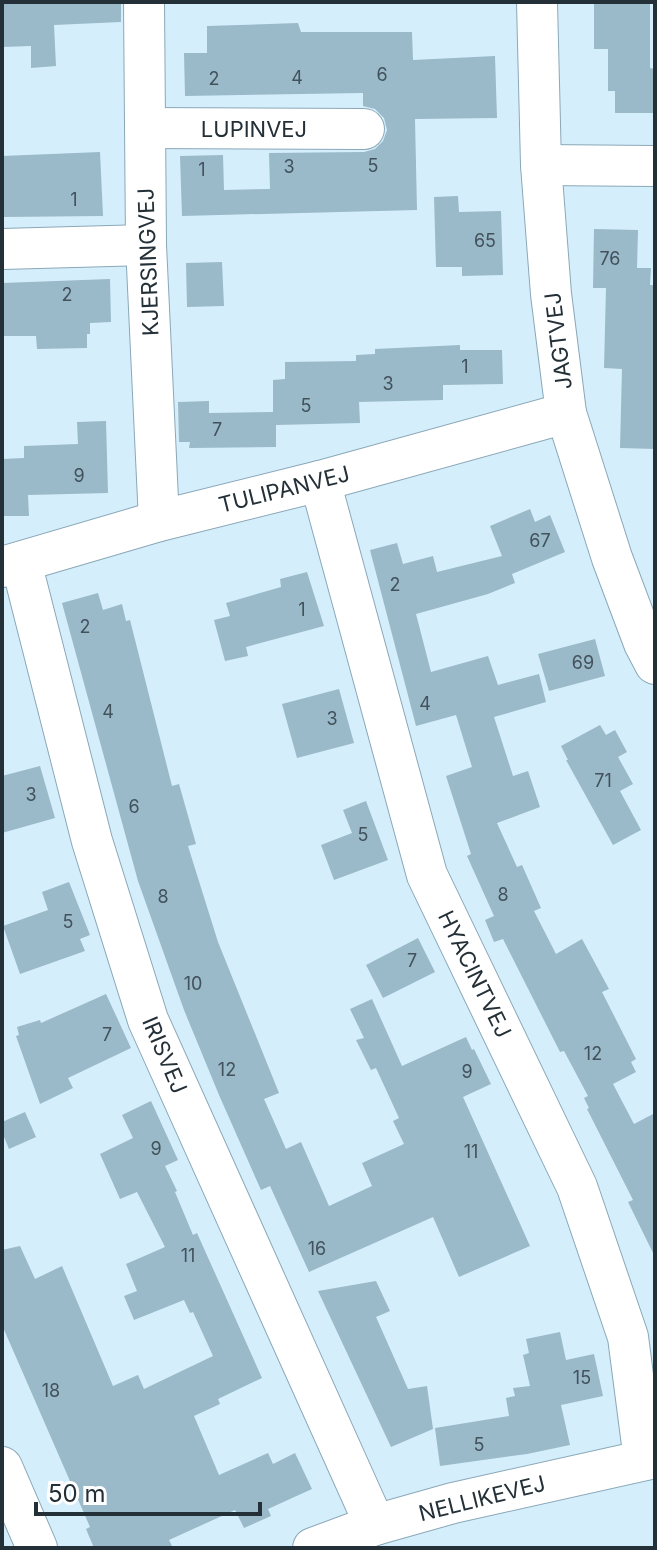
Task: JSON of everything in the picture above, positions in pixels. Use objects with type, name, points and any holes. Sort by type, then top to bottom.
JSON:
[{"type":"street","name":"KJERSINGVEJ","points":[[144,2],[146,245],[159,521]]},
{"type":"street","name":"JAGTVEJ","points":[[537,2],[541,165],[551,294],[566,413],[612,558],[655,664]]},
{"type":"street","name":"LUPINVEJ","points":[[145,128],[364,129]]},
{"type":"street","points":[[541,165],[655,166]]},
{"type":"street","points":[[2,249],[146,245]]},
{"type":"street","name":"TULIPANVEJ","points":[[11,564],[159,521],[320,481],[566,413]]},
{"type":"street","name":"HYACINTVEJ","points":[[320,481],[427,875],[577,1187],[628,1337],[650,1459]]},
{"type":"street","name":"IRISVEJ","points":[[11,564],[148,1020],[375,1525]]},
{"type":"street","name":"NELLIKEVEJ","points":[[313,1548],[375,1525],[453,1503],[650,1459]]},
{"type":"street","points":[[2,1467],[37,1548]]},
{"type":"building","points":[[2,2],[121,2],[121,22],[54,25],[56,66],[31,68],[31,46],[2,47]]},
{"type":"building","points":[[594,2],[650,2],[650,68],[655,69],[654,113],[615,113],[615,91],[608,91],[608,49],[594,49]]},
{"type":"building","points":[[298,23],[301,32],[412,32],[413,60],[495,56],[497,118],[415,119],[417,210],[182,216],[180,156],[223,155],[224,190],[270,189],[269,153],[364,152],[375,149],[383,141],[387,130],[384,118],[375,109],[363,106],[363,93],[185,96],[184,53],[207,53],[207,26]]},
{"type":"building","points":[[100,152],[103,216],[2,217],[2,156]]},
{"type":"building","points":[[458,196],[459,212],[501,211],[503,275],[462,276],[462,267],[436,267],[434,197]]},
{"type":"building","points":[[594,229],[638,230],[637,268],[651,268],[650,285],[655,285],[655,449],[620,448],[622,369],[604,368],[606,288],[593,288]]},
{"type":"building","points":[[222,262],[224,306],[187,307],[186,263]]},
{"type":"building","points":[[110,279],[111,322],[90,323],[87,348],[37,349],[36,336],[2,336],[2,283]]},
{"type":"building","points":[[460,345],[460,350],[502,350],[503,384],[443,385],[443,400],[359,402],[360,423],[276,425],[276,447],[189,448],[190,442],[179,442],[178,402],[209,401],[209,413],[273,412],[273,380],[285,379],[285,362],[356,361],[356,355],[375,354],[375,349]]},
{"type":"building","points":[[106,421],[108,493],[28,495],[29,516],[2,516],[2,459],[24,458],[24,446],[78,444],[77,422]]},
{"type":"building","points":[[530,509],[535,522],[550,515],[565,552],[512,574],[515,583],[488,594],[416,614],[431,672],[488,656],[498,685],[539,674],[546,702],[494,717],[513,776],[528,771],[540,807],[497,823],[517,867],[522,865],[541,908],[534,911],[556,954],[582,939],[609,989],[602,992],[636,1059],[631,1062],[636,1072],[613,1084],[634,1124],[655,1113],[655,1257],[628,1202],[633,1200],[587,1109],[584,1098],[588,1096],[564,1051],[560,1052],[503,939],[494,942],[485,920],[494,916],[467,856],[471,854],[446,776],[472,767],[456,715],[416,726],[370,550],[397,543],[403,564],[433,556],[437,572],[502,556],[490,526]]},
{"type":"building","points":[[307,572],[324,626],[246,647],[248,656],[225,661],[214,620],[230,616],[226,603],[281,587],[280,579]]},
{"type":"building","points":[[98,593],[103,610],[122,604],[126,621],[130,620],[172,786],[179,784],[196,844],[188,846],[218,942],[279,1093],[264,1099],[286,1149],[301,1142],[329,1206],[372,1186],[362,1163],[404,1144],[393,1121],[399,1118],[376,1068],[371,1070],[356,1040],[364,1038],[350,1009],[372,999],[402,1066],[466,1037],[474,1049],[491,1084],[463,1097],[530,1246],[459,1277],[433,1217],[309,1272],[270,1186],[261,1190],[219,1095],[184,1010],[138,881],[62,603]]},
{"type":"building","points":[[595,639],[605,676],[549,691],[538,654]]},
{"type":"building","points":[[339,689],[354,743],[297,758],[282,704]]},
{"type":"building","points":[[600,725],[606,735],[615,730],[627,752],[618,757],[633,784],[620,791],[641,830],[613,845],[561,746]]},
{"type":"building","points":[[40,766],[55,818],[2,833],[2,776]]},
{"type":"building","points":[[366,801],[388,860],[334,880],[321,845],[352,833],[343,810]]},
{"type":"building","points":[[69,882],[90,935],[80,939],[85,951],[20,974],[3,926],[48,910],[42,892]]},
{"type":"building","points":[[418,938],[435,972],[383,998],[366,965]]},
{"type":"building","points":[[106,994],[131,1048],[68,1078],[73,1088],[40,1104],[16,1036],[19,1035],[17,1027],[40,1020],[41,1023]]},
{"type":"building","points":[[151,1101],[178,1160],[165,1166],[175,1192],[193,1235],[197,1233],[262,1378],[218,1399],[220,1404],[194,1416],[219,1475],[268,1453],[273,1464],[295,1453],[312,1489],[268,1509],[271,1516],[244,1528],[235,1510],[169,1540],[173,1548],[94,1548],[86,1529],[90,1527],[2,1325],[2,1250],[20,1246],[35,1279],[62,1266],[113,1386],[138,1375],[144,1389],[213,1356],[193,1312],[190,1313],[184,1300],[134,1320],[124,1296],[137,1291],[126,1264],[165,1247],[137,1192],[120,1199],[100,1154],[133,1138],[122,1115]]},
{"type":"building","points":[[25,1112],[36,1137],[9,1149],[2,1132],[2,1122]]},
{"type":"building","points":[[376,1281],[390,1311],[376,1317],[408,1389],[427,1386],[433,1429],[391,1447],[318,1291]]},
{"type":"building","points":[[560,1332],[566,1360],[594,1354],[603,1396],[561,1405],[570,1445],[440,1466],[435,1428],[509,1416],[506,1398],[515,1396],[513,1388],[530,1386],[523,1355],[529,1353],[526,1339]]}]
